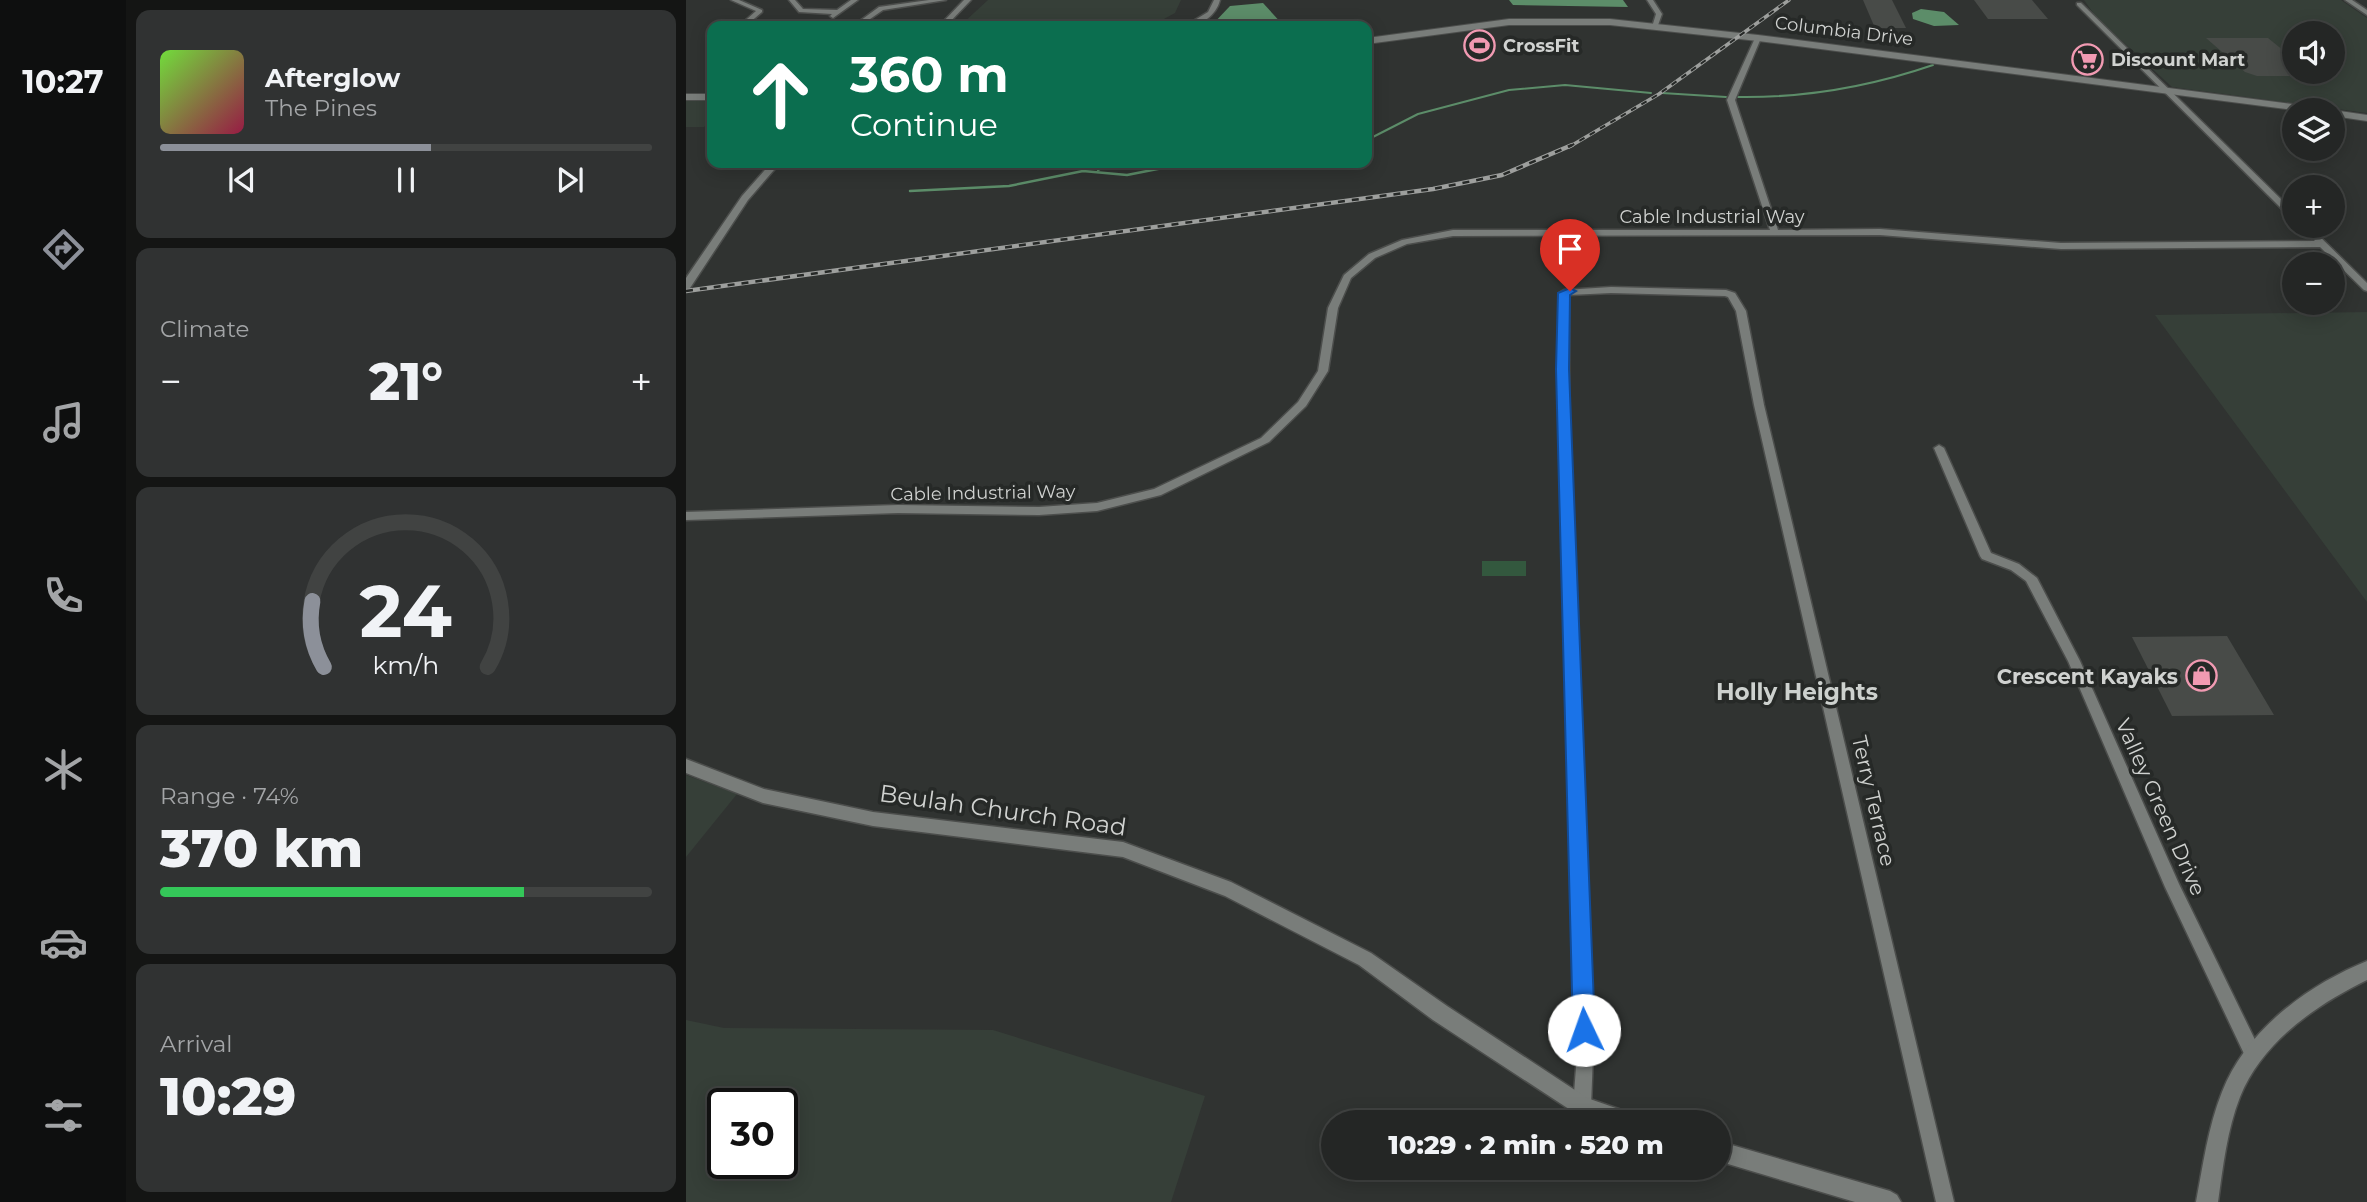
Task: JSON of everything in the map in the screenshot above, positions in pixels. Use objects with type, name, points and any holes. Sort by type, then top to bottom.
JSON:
[{"type":"main road","name":"Columbia Drive","points":[[1372,40],[1509,22],[1610,22],[1758,38],[2282,105]]},
{"type":"main road","points":[[686,97],[707,97]]},
{"type":"main road","points":[[2345,115],[2367,118]]},
{"type":"street","points":[[734,0],[760,11],[749,21]]},
{"type":"street","points":[[792,0],[801,11],[838,12]]},
{"type":"street","points":[[826,21],[855,0]]},
{"type":"street","points":[[863,21],[881,8],[943,0]]},
{"type":"street","points":[[948,21],[968,0]]},
{"type":"street","points":[[1196,21],[1216,8],[1217,0]]},
{"type":"street","points":[[1650,0],[1659,14],[1655,27]]},
{"type":"street","points":[[2348,0],[2367,13]]},
{"type":"street","points":[[2079,4],[2282,204]]},
{"type":"street","points":[[1758,38],[1731,100],[1775,233]]},
{"type":"street","points":[[686,286],[746,198],[772,168]]},
{"type":"street","name":"Cable Industrial Way","points":[[686,516],[898,509],[1039,511],[1097,507],[1157,492],[1265,440],[1302,404],[1323,371],[1333,308],[1347,277],[1372,256],[1394,247],[1453,233],[1880,232],[2061,246],[2323,244]]},
{"type":"street","points":[[2317,238],[2367,288]]},
{"type":"street","name":"Terry Terrace","points":[[1582,1106],[1585,1055],[1564,433],[1564,293],[1611,290],[1726,293],[1732,295],[1741,311],[1759,405],[1945,1202]]},
{"type":"street","name":"Valley Green Drive","points":[[1939,448],[1986,556],[2031,578],[2074,661],[2173,887],[2253,1054]]},
{"type":"street","name":"Beulah Church Road","points":[[686,766],[763,796],[877,820],[1123,850],[1231,890],[1365,959],[1440,1013],[1582,1106],[1594,1110]]},
{"type":"street","points":[[2207,1202],[2223,1115],[2253,1054],[2299,1007],[2367,970]]},
{"type":"street","points":[[1731,1155],[1890,1202]]},
{"type":"shaded area","points":[[988,0],[1181,0],[1175,13],[1160,21],[965,21]]},
{"type":"shaded area","points":[[1509,0],[1623,0],[1628,7],[1513,5]]},
{"type":"shaded area","points":[[2084,0],[2341,0],[2367,18],[2367,113],[2345,110],[2345,98],[2282,98],[2282,102],[2172,87],[2096,17]]},
{"type":"shaded area","points":[[1263,3],[1279,21],[1216,21],[1230,6]]},
{"type":"shaded area","points":[[1921,9],[1944,12],[1959,25],[1934,26],[1913,19],[1912,13]]},
{"type":"shaded area","points":[[686,99],[707,100],[707,124],[704,127],[686,127]]},
{"type":"shaded area","points":[[2345,312],[2367,312],[2367,602],[2155,315],[2345,315]]},
{"type":"shaded area","points":[[1482,561],[1526,561],[1526,576],[1482,576]]},
{"type":"shaded area","points":[[686,775],[737,794],[686,857]]},
{"type":"shaded area","points":[[686,1020],[724,1028],[993,1030],[1205,1096],[1171,1202],[686,1202]]},
{"type":"building","points":[[1863,0],[1892,0],[1906,28],[1875,28]]},
{"type":"building","points":[[1974,0],[2032,0],[2048,19],[1988,19]]},
{"type":"building","points":[[2206,38],[2268,38],[2282,49],[2282,76],[2257,76],[2245,72]]},
{"type":"building","name":"Crescent Kayaks","points":[[2227,636],[2274,715],[2172,716],[2132,637]]},
{"type":"waterway","points":[[1738,97],[1788,96],[1837,90],[1933,65]]},
{"type":"waterway","points":[[1372,137],[1418,114],[1509,90],[1565,85],[1651,93]]},
{"type":"waterway","points":[[1662,93],[1726,97]]},
{"type":"waterway","points":[[1098,170],[1102,168]]},
{"type":"waterway","points":[[910,191],[1009,186],[1083,171],[1127,175],[1163,168]]},
{"type":"railway","points":[[1569,147],[1659,94],[1789,0]]},
{"type":"railway","points":[[686,291],[1433,189],[1502,175],[1572,145]]},
{"type":"place","name":"CrossFit","points":[[1480,46]]},
{"type":"place","name":"Discount Mart","points":[[2088,60]]},
{"type":"place","name":"Crescent Kayaks","points":[[2201,676]]},
{"type":"district","name":"Holly Heights","points":[[1797,692]]},
{"type":"route","points":[[1570,291],[1564,293],[1562,309],[1562,369],[1584,1030]]}]
